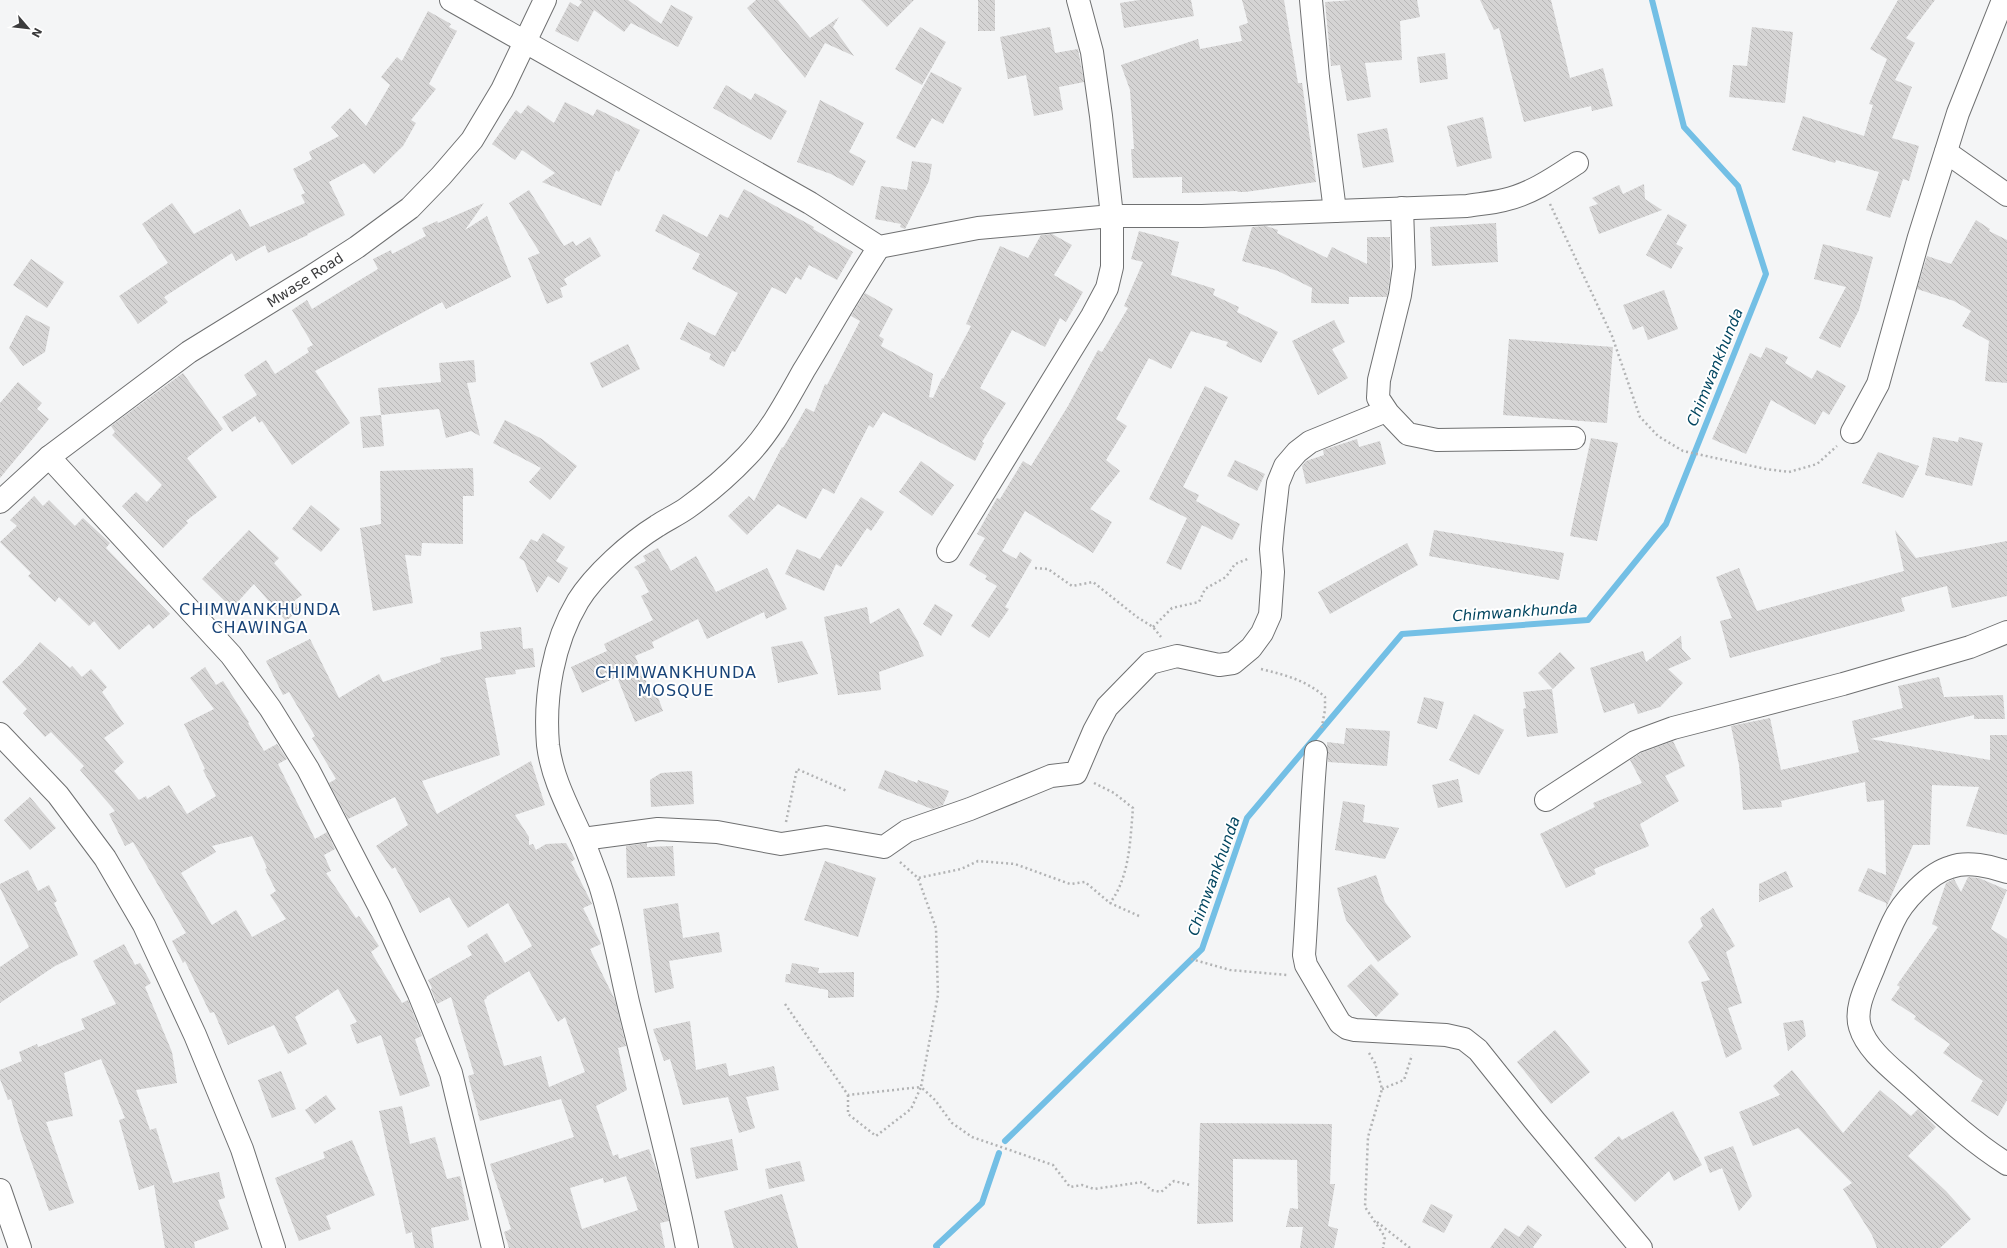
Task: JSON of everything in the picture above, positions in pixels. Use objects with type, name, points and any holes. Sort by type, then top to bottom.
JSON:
[{"type":"street","points":[[451,0],[810,203],[879,247],[978,228],[1112,216],[1335,212],[1467,206],[1505,200],[1542,185],[1577,163]]},
{"type":"street","name":"Mwase Road","points":[[0,502],[49,457],[189,352],[357,247],[410,208],[441,176],[472,140],[502,90],[524,41],[545,0]]},
{"type":"street","points":[[948,551],[1092,316],[1107,288],[1112,267],[1112,216],[1101,116],[1092,52],[1078,0]]},
{"type":"street","points":[[1311,0],[1318,77],[1335,212]]},
{"type":"street","points":[[1852,432],[1878,384],[1919,237],[1958,113],[2004,0]]},
{"type":"street","points":[[1946,152],[2007,195]]},
{"type":"street","points":[[1402,208],[1404,268],[1380,380],[1378,398],[1386,410],[1408,434],[1437,440],[1574,438]]},
{"type":"street","points":[[687,1248],[677,1197],[628,1002],[616,942],[600,885],[583,839],[567,808],[553,771],[548,744],[548,699],[558,644],[579,600],[599,575],[623,552],[655,527],[684,510],[727,476],[748,455],[768,431],[853,287],[879,247]]},
{"type":"street","points":[[583,839],[658,829],[717,832],[781,844],[826,837],[884,847],[907,831],[970,809],[1051,776],[1076,773],[1094,731],[1107,707],[1121,690],[1150,663],[1177,656],[1219,665],[1234,663],[1251,648],[1262,633],[1270,615],[1273,572],[1271,549],[1278,483],[1289,461],[1296,452],[1310,442],[1386,410]]},
{"type":"street","points":[[49,457],[231,655],[270,708],[308,769],[379,906],[419,994],[451,1073],[493,1248]]},
{"type":"street","points":[[1546,800],[1635,742],[1673,728],[1850,682],[1970,647],[2007,632]]},
{"type":"street","points":[[0,734],[58,795],[105,858],[144,925],[195,1035],[242,1149],[274,1248]]},
{"type":"street","points":[[1316,752],[1304,955],[1306,965],[1340,1023],[1347,1028],[1355,1030],[1446,1036],[1464,1039],[1478,1050],[1534,1120],[1641,1248]]},
{"type":"street","points":[[2007,872],[1973,864],[1951,866],[1930,878],[1910,896],[1893,921],[1863,993],[1857,1018],[1860,1029],[1872,1048],[1893,1069],[1962,1132],[1983,1149],[2007,1164]]},
{"type":"street","points":[[0,1190],[20,1248]]},
{"type":"path","points":[[1542,185],[1612,336],[1640,417],[1658,436],[1689,453],[1766,469],[1789,472],[1817,464],[1852,432]]},
{"type":"path","points":[[1153,627],[1172,608],[1199,602],[1205,589],[1226,577],[1235,564],[1271,549]]},
{"type":"path","points":[[1035,568],[1048,569],[1072,586],[1093,582],[1137,617],[1153,627],[1177,656]]},
{"type":"path","points":[[1234,663],[1294,677],[1316,689],[1325,697],[1325,710],[1321,730]]},
{"type":"path","points":[[781,844],[797,769],[847,791]]},
{"type":"path","points":[[1076,773],[1114,793],[1133,808],[1130,855],[1119,891],[1110,903]]},
{"type":"path","points":[[785,1004],[848,1095],[848,1114],[876,1136],[911,1109],[921,1087],[938,995],[936,928],[918,878],[884,847]]},
{"type":"path","points":[[918,878],[961,870],[978,860],[1015,864],[1070,884],[1085,882],[1110,903],[1139,916]]},
{"type":"path","points":[[1191,960],[1230,970],[1314,978]]},
{"type":"path","points":[[1355,1030],[1375,1062],[1382,1089],[1368,1138],[1365,1206],[1386,1237],[1383,1248]]},
{"type":"path","points":[[1382,1089],[1404,1080],[1418,1034]]},
{"type":"path","points":[[848,1095],[921,1087],[935,1100],[952,1123],[972,1137],[1053,1165],[1070,1187],[1082,1185],[1094,1189],[1143,1182],[1152,1190],[1161,1192],[1174,1181],[1190,1185]]},
{"type":"path","points":[[1374,1220],[1410,1248]]},
{"type":"building","points":[[579,0],[628,0],[661,24],[671,5],[693,17],[678,47],[631,23],[624,32],[594,10],[578,42],[555,31],[570,2],[578,7],[582,2]]},
{"type":"building","points":[[756,0],[778,0],[810,38],[839,17],[833,27],[854,56],[825,43],[805,78],[747,8]]},
{"type":"building","points":[[861,0],[914,0],[887,27]]},
{"type":"building","points":[[978,0],[995,0],[995,31],[978,31]]},
{"type":"building","points":[[1139,0],[1191,0],[1194,16],[1124,28],[1120,3]]},
{"type":"building","points":[[1242,0],[1284,0],[1298,83],[1302,83],[1316,182],[1245,192],[1182,193],[1182,177],[1133,178],[1131,149],[1134,149],[1130,90],[1121,65],[1198,39],[1200,49],[1242,41],[1239,26],[1248,23]]},
{"type":"building","points":[[1353,0],[1417,0],[1420,17],[1400,21],[1402,60],[1365,63],[1371,97],[1347,101],[1340,65],[1331,66],[1325,2]]},
{"type":"building","points":[[1480,0],[1551,0],[1570,78],[1603,68],[1613,106],[1592,111],[1591,106],[1524,122],[1499,28],[1494,30]]},
{"type":"building","points":[[1898,0],[1935,0],[1906,38],[1915,43],[1895,80],[1912,87],[1892,138],[1919,146],[1909,181],[1903,179],[1890,218],[1866,210],[1879,172],[1836,160],[1835,163],[1792,150],[1803,116],[1864,136],[1873,105],[1869,104],[1887,59],[1870,49]]},
{"type":"building","points":[[428,11],[451,24],[449,27],[457,31],[429,84],[436,89],[411,120],[416,123],[403,146],[374,174],[364,163],[329,182],[345,215],[307,234],[308,235],[268,253],[265,245],[236,261],[232,253],[164,297],[168,302],[138,324],[119,296],[168,263],[142,224],[172,203],[194,234],[240,209],[250,227],[305,203],[301,195],[305,193],[293,169],[312,159],[309,152],[339,136],[331,127],[350,108],[366,126],[390,85],[381,77],[397,57],[402,61]]},
{"type":"building","points":[[920,27],[946,42],[922,85],[895,69]]},
{"type":"building","points":[[1050,27],[1055,53],[1078,49],[1084,82],[1059,87],[1063,110],[1034,116],[1026,75],[1008,79],[1000,37]]},
{"type":"building","points":[[1752,27],[1793,32],[1785,103],[1729,97],[1733,65],[1747,66]]},
{"type":"building","points":[[1445,53],[1448,79],[1420,83],[1417,57]]},
{"type":"building","points":[[931,72],[962,88],[943,124],[932,118],[915,148],[896,138]]},
{"type":"building","points":[[726,85],[751,100],[755,93],[787,111],[771,140],[713,108]]},
{"type":"building","points":[[820,100],[864,123],[849,152],[866,161],[853,186],[831,174],[797,162]]},
{"type":"building","points":[[565,102],[593,116],[597,109],[640,130],[619,172],[616,170],[601,206],[542,182],[555,173],[522,150],[515,160],[492,144],[516,110],[521,114],[528,105],[554,123]]},
{"type":"building","points":[[1483,117],[1492,158],[1457,167],[1447,126]]},
{"type":"building","points":[[1387,128],[1394,162],[1363,168],[1357,134]]},
{"type":"building","points":[[912,161],[932,164],[929,181],[905,229],[900,227],[901,224],[875,219],[881,186],[907,190]]},
{"type":"building","points":[[1644,184],[1645,199],[1662,210],[1599,234],[1589,207],[1598,204],[1592,198],[1619,185],[1623,194]]},
{"type":"building","points":[[744,189],[814,227],[813,229],[853,252],[837,280],[809,265],[801,280],[796,277],[786,294],[772,287],[735,352],[732,351],[724,367],[709,359],[711,354],[680,339],[688,322],[715,336],[738,293],[692,269],[700,254],[655,231],[663,214],[707,237],[720,214],[728,218]]},
{"type":"building","points":[[529,190],[564,246],[573,241],[576,246],[590,237],[601,256],[564,279],[567,285],[560,288],[563,297],[547,304],[528,258],[540,253],[509,203]]},
{"type":"building","points":[[484,203],[465,230],[487,216],[511,277],[446,309],[442,302],[315,371],[350,423],[292,465],[262,421],[259,423],[255,416],[232,432],[222,417],[257,395],[244,375],[266,360],[275,374],[309,352],[307,348],[313,345],[292,310],[307,300],[312,309],[378,269],[373,259],[391,250],[392,254],[426,236],[422,228],[437,221],[438,223]]},
{"type":"building","points":[[1668,214],[1687,225],[1676,244],[1683,248],[1671,269],[1646,255]]},
{"type":"building","points":[[1976,220],[1990,229],[1989,231],[2007,240],[2007,383],[1985,381],[1989,341],[1962,326],[1971,311],[1954,301],[1917,289],[1927,256],[1951,264]]},
{"type":"building","points":[[1496,223],[1498,262],[1432,266],[1430,227]]},
{"type":"building","points":[[1266,226],[1278,230],[1277,233],[1327,258],[1332,247],[1367,264],[1367,237],[1390,237],[1390,277],[1387,297],[1349,297],[1349,304],[1311,303],[1312,288],[1278,271],[1242,261],[1252,227]]},
{"type":"building","points":[[1139,231],[1179,242],[1171,275],[1215,289],[1213,295],[1239,307],[1237,312],[1278,332],[1261,363],[1226,346],[1228,342],[1191,331],[1171,369],[1149,358],[1116,419],[1127,426],[1106,460],[1120,471],[1090,509],[1112,522],[1093,553],[1025,511],[1002,551],[1016,559],[1020,552],[1032,560],[1005,607],[1009,609],[989,638],[971,626],[997,586],[985,579],[987,576],[969,565],[985,538],[977,534],[997,498],[1000,499],[1023,461],[1031,466],[1068,406],[1098,350],[1102,352],[1128,308],[1124,306],[1143,262],[1131,259]]},
{"type":"building","points":[[1052,234],[1072,245],[1054,275],[1083,292],[1066,322],[1060,318],[1045,347],[1012,330],[980,388],[1006,403],[982,442],[984,443],[975,461],[883,412],[873,428],[869,425],[834,494],[823,488],[806,519],[778,504],[747,535],[728,516],[749,496],[754,501],[782,447],[783,448],[806,408],[814,412],[825,384],[827,385],[860,321],[851,316],[865,293],[893,309],[879,336],[884,339],[881,346],[933,374],[929,397],[933,398],[942,378],[943,379],[971,326],[966,324],[1000,246],[1028,258],[1041,235]]},
{"type":"building","points":[[1823,244],[1873,257],[1859,310],[1840,348],[1819,338],[1846,287],[1814,279]]},
{"type":"building","points":[[31,259],[64,282],[47,308],[13,285]]},
{"type":"building","points":[[1664,290],[1678,329],[1648,340],[1643,326],[1633,330],[1623,305]]},
{"type":"building","points":[[26,315],[50,327],[45,352],[23,366],[9,348]]},
{"type":"building","points":[[1334,320],[1345,342],[1332,349],[1348,378],[1318,395],[1292,341]]},
{"type":"building","points":[[1509,339],[1613,347],[1607,423],[1503,415]]},
{"type":"building","points":[[628,344],[640,369],[602,388],[590,363]]},
{"type":"building","points":[[1766,347],[1788,357],[1785,363],[1812,379],[1817,370],[1846,386],[1829,415],[1823,411],[1815,425],[1771,400],[1746,454],[1712,439],[1750,353],[1761,358]]},
{"type":"building","points":[[474,360],[476,382],[467,383],[480,436],[471,431],[446,438],[439,409],[381,415],[378,388],[441,382],[439,363]]},
{"type":"building","points":[[183,373],[223,429],[187,458],[217,497],[186,521],[188,523],[163,548],[122,506],[136,492],[147,502],[162,485],[112,435],[115,432],[111,426]]},
{"type":"building","points":[[18,382],[42,403],[37,409],[49,419],[0,478],[0,403]]},
{"type":"building","points":[[1205,386],[1228,397],[1183,487],[1199,495],[1196,501],[1240,524],[1232,540],[1202,525],[1181,570],[1166,563],[1187,518],[1149,499]]},
{"type":"building","points":[[381,415],[384,446],[363,448],[360,417]]},
{"type":"building","points":[[505,420],[542,439],[577,466],[550,500],[529,482],[541,468],[493,443]]},
{"type":"building","points":[[1933,437],[1958,442],[1959,437],[1983,443],[1972,486],[1925,475]]},
{"type":"building","points":[[1591,438],[1618,443],[1597,541],[1570,536]]},
{"type":"building","points":[[1357,439],[1359,447],[1380,441],[1386,464],[1306,484],[1302,466],[1306,461],[1324,455],[1323,450]]},
{"type":"building","points":[[1878,452],[1919,466],[1903,498],[1862,483]]},
{"type":"building","points":[[1235,460],[1265,474],[1257,491],[1227,476]]},
{"type":"building","points":[[921,461],[954,485],[932,516],[899,492]]},
{"type":"building","points":[[473,468],[474,496],[463,496],[463,544],[422,543],[421,556],[405,555],[413,603],[373,611],[360,528],[381,524],[380,471]]},
{"type":"building","points":[[34,496],[43,506],[49,500],[75,526],[83,518],[110,543],[106,548],[170,614],[153,629],[149,624],[119,650],[94,621],[89,626],[59,597],[55,602],[28,576],[31,573],[0,542],[17,526],[10,520]]},
{"type":"building","points":[[861,497],[884,512],[871,531],[867,528],[841,567],[836,564],[824,591],[785,574],[797,549],[820,559]]},
{"type":"building","points":[[311,505],[340,529],[321,552],[292,529]]},
{"type":"building","points":[[249,530],[279,558],[274,563],[302,595],[294,601],[300,609],[286,621],[254,584],[232,608],[202,579]]},
{"type":"building","points":[[1434,530],[1564,553],[1559,580],[1429,556]]},
{"type":"building","points":[[1895,530],[1916,558],[2007,541],[2007,596],[1952,608],[1947,586],[1901,598],[1905,611],[1730,658],[1720,621],[1732,618],[1716,577],[1739,568],[1757,611],[1904,571]]},
{"type":"building","points":[[543,533],[565,547],[556,561],[568,568],[559,583],[548,576],[537,593],[524,561],[519,558],[531,539],[537,542]]},
{"type":"building","points":[[1407,543],[1418,565],[1330,614],[1318,592]]},
{"type":"building","points":[[658,548],[671,571],[696,556],[716,592],[767,568],[787,609],[766,619],[764,612],[707,639],[698,619],[652,642],[654,648],[635,656],[650,690],[655,689],[663,711],[635,722],[617,677],[582,693],[571,667],[607,651],[604,644],[653,620],[641,596],[649,592],[638,571],[634,567],[646,561],[643,556]]},
{"type":"building","points":[[935,604],[953,615],[941,636],[923,624]]},
{"type":"building","points":[[867,607],[870,624],[899,608],[918,641],[924,656],[879,672],[881,690],[838,695],[824,617]]},
{"type":"building","points":[[521,627],[523,649],[533,648],[535,667],[515,670],[516,674],[485,678],[500,755],[422,781],[437,814],[531,761],[545,805],[515,815],[529,837],[529,845],[533,844],[536,850],[546,844],[566,843],[575,859],[571,862],[592,904],[583,908],[601,944],[590,949],[615,1000],[626,1046],[618,1048],[627,1090],[596,1106],[613,1156],[618,1154],[619,1159],[649,1149],[658,1174],[669,1221],[660,1223],[665,1248],[509,1248],[504,1232],[511,1229],[490,1164],[574,1137],[561,1099],[480,1121],[468,1076],[474,1074],[451,997],[437,1004],[428,980],[472,955],[467,946],[487,933],[505,963],[532,946],[508,903],[468,928],[449,897],[420,913],[395,867],[392,869],[376,846],[408,825],[395,797],[348,819],[329,783],[336,779],[312,738],[315,736],[289,692],[283,695],[266,661],[310,639],[339,698],[379,674],[383,682],[441,662],[440,658],[482,649],[480,632]],"holes":[[[529,971],[558,1022],[565,1017],[585,1072],[549,1087],[541,1056],[504,1066],[484,1000],[487,998],[486,997]],[[626,1176],[638,1210],[582,1229],[570,1188],[603,1178],[604,1183]]]},
{"type":"building","points":[[1681,636],[1682,649],[1691,659],[1668,669],[1683,683],[1660,707],[1638,714],[1634,703],[1604,713],[1590,668],[1643,651],[1646,662]]},
{"type":"building","points":[[802,641],[818,674],[778,683],[771,647]]},
{"type":"building","points":[[40,642],[70,668],[72,666],[82,677],[91,669],[107,687],[102,692],[124,724],[104,738],[124,762],[114,771],[139,800],[146,796],[147,799],[169,785],[187,814],[216,796],[203,770],[205,769],[184,724],[214,709],[190,678],[205,667],[216,685],[223,681],[249,722],[248,723],[264,751],[277,744],[287,759],[278,764],[315,839],[327,832],[335,849],[324,855],[331,871],[326,873],[356,918],[359,916],[379,946],[371,952],[402,1003],[408,1000],[422,1036],[415,1039],[430,1086],[400,1096],[381,1035],[357,1044],[350,1025],[357,1022],[338,989],[295,1017],[307,1044],[288,1054],[274,1025],[228,1045],[214,1012],[210,1013],[185,961],[183,963],[172,941],[186,933],[133,842],[125,846],[109,814],[115,811],[80,770],[84,766],[51,732],[45,737],[23,713],[27,709],[2,682],[22,663]],"holes":[[[252,836],[267,868],[265,869],[276,891],[270,895],[286,919],[252,937],[236,910],[212,925],[181,873],[216,852],[212,846]]]},
{"type":"building","points":[[1560,652],[1575,668],[1553,689],[1538,673]]},
{"type":"building","points":[[1939,677],[1944,697],[2003,695],[2005,719],[1974,719],[1974,715],[1870,739],[1990,760],[1990,735],[2007,735],[2007,835],[1966,826],[1979,787],[1932,785],[1930,845],[1913,845],[1886,908],[1886,903],[1858,891],[1868,868],[1886,875],[1884,800],[1867,802],[1865,782],[1781,801],[1782,807],[1743,810],[1739,765],[1731,726],[1770,718],[1781,770],[1859,752],[1852,721],[1903,708],[1898,686]]},
{"type":"building","points":[[1552,689],[1558,733],[1527,737],[1523,709],[1526,708],[1523,692]]},
{"type":"building","points":[[1424,697],[1444,702],[1437,729],[1417,723]]},
{"type":"building","points":[[1474,714],[1504,730],[1479,775],[1449,760]]},
{"type":"building","points":[[1346,728],[1390,731],[1387,766],[1328,762],[1327,742],[1344,744]]},
{"type":"building","points":[[1673,741],[1685,766],[1665,776],[1679,801],[1640,824],[1649,846],[1594,869],[1596,874],[1566,888],[1540,834],[1595,807],[1593,803],[1642,783],[1630,760],[1641,753]]},
{"type":"building","points":[[885,770],[917,783],[918,780],[949,791],[943,805],[932,809],[878,788]]},
{"type":"building","points":[[692,771],[694,804],[651,807],[650,780],[661,773]]},
{"type":"building","points":[[1458,779],[1463,802],[1438,808],[1432,785]]},
{"type":"building","points":[[30,797],[56,828],[30,850],[4,820]]},
{"type":"building","points":[[1343,801],[1365,805],[1363,822],[1399,828],[1385,859],[1335,850]]},
{"type":"building","points":[[647,843],[647,847],[673,846],[675,876],[627,878],[626,846]]},
{"type":"building","points":[[825,861],[876,878],[858,937],[804,920]]},
{"type":"building","points":[[28,870],[38,891],[49,885],[57,901],[54,903],[78,955],[55,966],[0,1003],[0,967],[29,947],[0,888],[0,884]]},
{"type":"building","points":[[1786,871],[1793,887],[1759,902],[1759,884]]},
{"type":"building","points":[[1376,875],[1385,902],[1411,937],[1378,962],[1346,920],[1337,888]]},
{"type":"building","points":[[1968,877],[1979,878],[2007,890],[1991,929],[2007,939],[2007,1100],[1998,1116],[1971,1101],[1983,1081],[1943,1053],[1950,1044],[1914,1019],[1916,1016],[1891,1000],[1900,987],[1897,985],[1938,927],[1932,924],[1946,883],[1954,879],[1961,892]]},
{"type":"building","points":[[678,903],[683,938],[719,932],[722,952],[669,961],[674,988],[655,993],[643,909]]},
{"type":"building","points":[[1713,908],[1735,946],[1726,952],[1742,1003],[1728,1008],[1742,1049],[1726,1058],[1701,982],[1710,980],[1688,942],[1703,926],[1700,918]]},
{"type":"building","points":[[124,944],[135,965],[140,963],[151,983],[145,987],[172,1052],[177,1083],[136,1090],[150,1130],[156,1128],[173,1183],[219,1172],[225,1198],[218,1200],[229,1229],[194,1242],[195,1248],[165,1248],[154,1185],[139,1190],[119,1120],[125,1118],[101,1059],[64,1073],[73,1116],[46,1122],[74,1203],[49,1211],[21,1133],[11,1099],[8,1100],[0,1079],[0,1070],[22,1061],[19,1052],[37,1044],[38,1047],[85,1029],[81,1019],[116,1004],[93,961]]},
{"type":"building","points":[[792,963],[819,968],[818,973],[854,972],[854,997],[828,998],[828,990],[785,982],[786,974],[790,974]]},
{"type":"building","points":[[1371,964],[1399,994],[1376,1017],[1347,986]]},
{"type":"building","points":[[1803,1020],[1806,1036],[1788,1051],[1783,1023]]},
{"type":"building","points":[[690,1021],[696,1070],[726,1063],[729,1076],[774,1066],[779,1090],[746,1097],[755,1128],[739,1133],[728,1097],[683,1105],[670,1059],[664,1061],[653,1029]]},
{"type":"building","points":[[1555,1030],[1590,1072],[1551,1104],[1517,1062]]},
{"type":"building","points":[[1792,1070],[1843,1133],[1880,1090],[1911,1116],[1918,1109],[1936,1127],[1908,1156],[1946,1191],[1971,1219],[1940,1248],[1877,1248],[1872,1235],[1843,1189],[1852,1183],[1798,1128],[1753,1146],[1739,1112],[1780,1095],[1773,1086]]},
{"type":"building","points":[[281,1071],[296,1109],[272,1118],[258,1080]]},
{"type":"building","points":[[326,1095],[336,1109],[315,1124],[305,1110]]},
{"type":"building","points":[[402,1106],[410,1144],[435,1137],[447,1179],[460,1176],[469,1220],[431,1228],[434,1248],[415,1248],[412,1232],[406,1234],[379,1111]]},
{"type":"building","points":[[1673,1111],[1702,1165],[1674,1181],[1669,1171],[1635,1202],[1594,1158],[1619,1136],[1622,1140]]},
{"type":"building","points":[[1200,1123],[1332,1124],[1330,1184],[1335,1184],[1328,1226],[1338,1229],[1334,1248],[1300,1248],[1303,1227],[1286,1227],[1290,1208],[1298,1209],[1297,1160],[1233,1159],[1233,1222],[1197,1224]]},
{"type":"building","points":[[732,1139],[738,1170],[696,1179],[690,1148]]},
{"type":"building","points":[[352,1140],[375,1195],[326,1216],[331,1229],[299,1241],[275,1178],[325,1158],[323,1152]]},
{"type":"building","points":[[1733,1146],[1752,1196],[1739,1211],[1722,1168],[1710,1173],[1704,1157]]},
{"type":"building","points":[[800,1161],[805,1181],[769,1189],[765,1169]]},
{"type":"building","points":[[782,1194],[798,1248],[734,1248],[724,1211]]},
{"type":"building","points":[[1431,1204],[1453,1215],[1444,1233],[1422,1222]]},
{"type":"building","points":[[1528,1225],[1542,1235],[1533,1247],[1534,1248],[1490,1248],[1505,1228],[1519,1237]]},
{"type":"waterway","name":"Chimwankhunda","points":[[1005,1141],[1202,949],[1247,818],[1402,634],[1588,620],[1666,524],[1766,274],[1738,186],[1684,127],[1652,0]]},
{"type":"waterway","name":"Chimwankhunda","points":[[937,1248],[936,1246],[982,1203],[999,1153]]},
{"type":"district","name":"CHIMWANKHUNDA CHAWINGA","points":[[260,618]]},
{"type":"district","name":"CHIMWANKHUNDA MOSQUE","points":[[676,681]]}]
